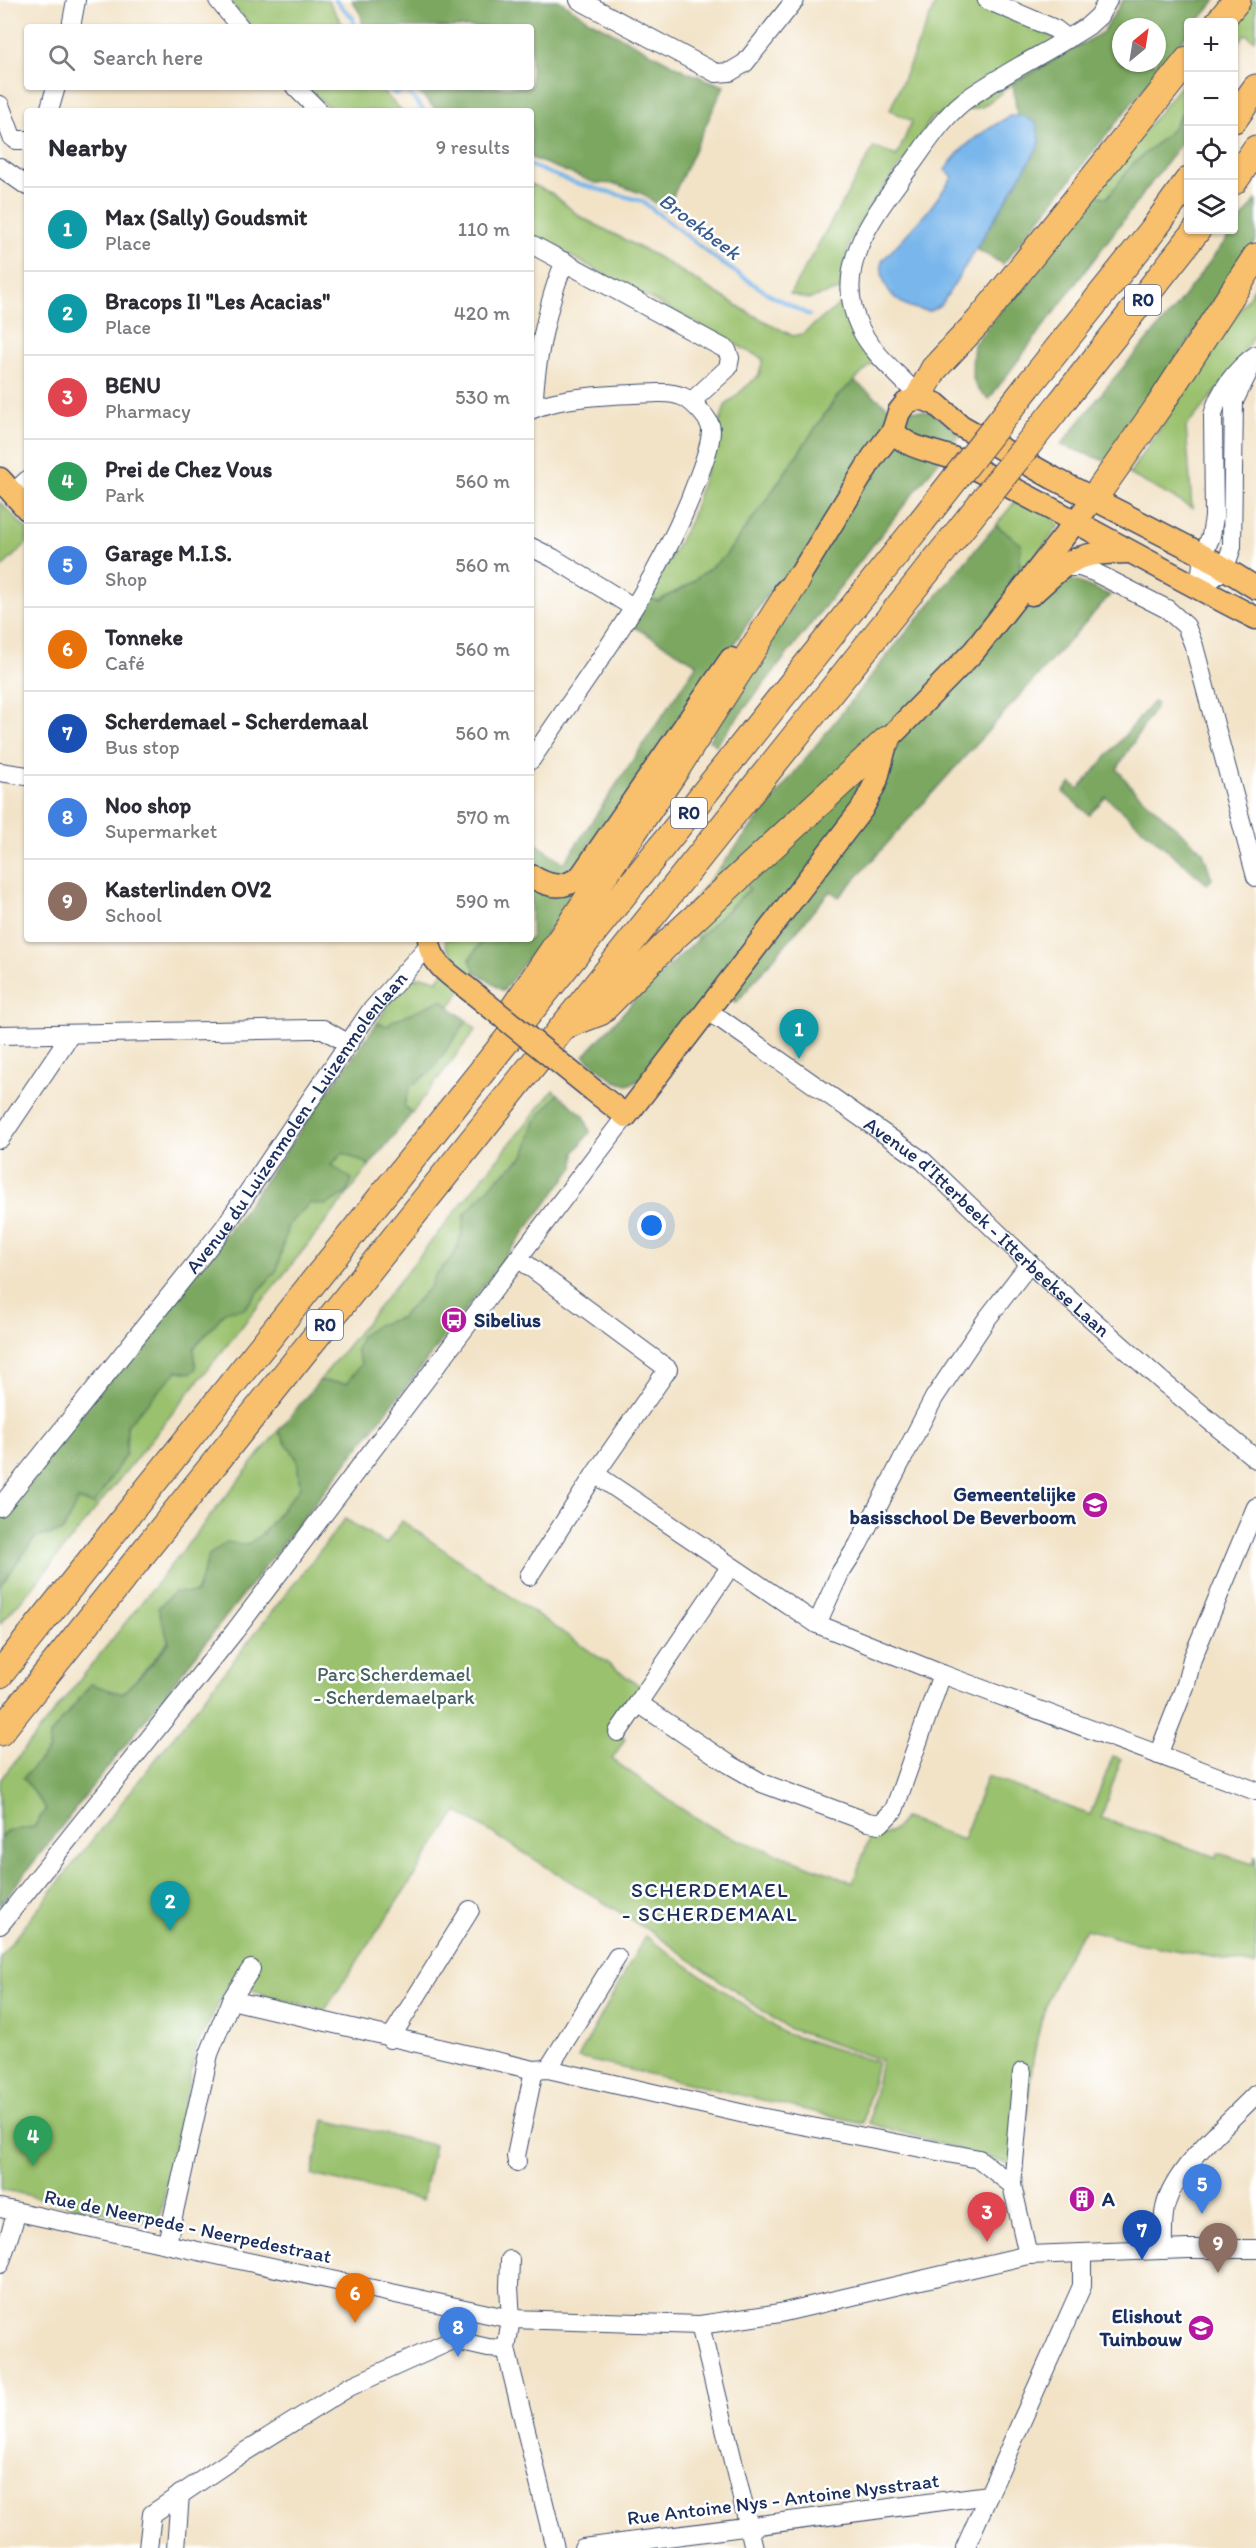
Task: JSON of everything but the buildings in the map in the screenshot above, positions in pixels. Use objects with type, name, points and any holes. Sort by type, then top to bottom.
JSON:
[{"type":"highway","points":[[1222,18],[1237,0]]},
{"type":"highway","points":[[919,397],[934,369],[979,321],[1184,65]]},
{"type":"highway","points":[[1238,112],[1256,88]]},
{"type":"highway","points":[[1243,174],[1256,149]]},
{"type":"highway","name":"R0","points":[[0,1674],[922,521],[1146,239],[1184,187]]},
{"type":"highway","name":"R0","points":[[0,1732],[1194,234]]},
{"type":"highway","points":[[1094,498],[1159,406],[1256,257]]},
{"type":"highway","points":[[455,1105],[526,988],[676,769],[797,580]]},
{"type":"highway","points":[[565,1025],[600,1012],[674,937],[887,741]]},
{"type":"main road","points":[[534,877],[556,886],[565,886],[581,876],[764,611],[797,580],[873,457],[893,431],[899,412],[906,404],[919,397],[936,404],[961,426],[1053,478],[1203,555],[1256,588]]},
{"type":"main road","points":[[893,431],[901,441],[913,447],[953,458],[1076,520],[1199,590],[1256,618]]},
{"type":"main road","points":[[626,1116],[862,809],[876,782],[887,741],[944,683],[1008,609],[1094,498]]},
{"type":"main road","points":[[1008,609],[1031,595],[1062,567],[1081,556],[1100,552],[1132,552]]},
{"type":"main road","name":"Avenue du Luizenmolen - Luizenmolenlaan","points":[[429,942],[434,958],[446,972],[626,1116]]},
{"type":"street","points":[[72,24],[76,0]]},
{"type":"street","points":[[218,0],[238,24]]},
{"type":"street","points":[[579,0],[716,73],[730,72],[745,63],[795,0]]},
{"type":"street","points":[[987,0],[1073,36]]},
{"type":"street","points":[[919,397],[881,357],[860,328],[852,305],[850,287],[854,257],[863,234],[939,127],[961,104],[1095,21],[1108,0]]},
{"type":"street","points":[[50,108],[55,90]]},
{"type":"street","points":[[298,90],[316,108]]},
{"type":"street","points":[[0,105],[16,140],[24,140]]},
{"type":"street","points":[[0,167],[24,184]]},
{"type":"street","points":[[534,246],[726,350],[730,358],[728,368],[692,401]]},
{"type":"street","points":[[534,392],[557,279],[565,262]]},
{"type":"street","points":[[1199,590],[1203,555],[1211,536],[1214,516],[1213,415],[1215,405],[1246,362],[1256,356]]},
{"type":"street","points":[[1199,590],[1225,568],[1232,547],[1234,401],[1256,356]]},
{"type":"street","points":[[534,408],[552,403],[598,397],[671,392],[686,396],[692,401],[711,426],[703,464],[684,517],[662,562],[534,756]]},
{"type":"street","points":[[534,549],[553,558],[633,607]]},
{"type":"street","points":[[1062,567],[1080,567],[1110,579],[1167,609],[1186,626],[1194,646],[1256,877]]},
{"type":"street","points":[[0,772],[24,776]]},
{"type":"street","name":"Avenue du Luizenmolen - Luizenmolenlaan","points":[[0,1507],[223,1229],[385,993],[429,942]]},
{"type":"street","name":"Avenue d'Itterbeek - Itterbeekse Laan","points":[[707,1011],[923,1161],[1030,1263],[1164,1383],[1256,1459]]},
{"type":"street","points":[[0,1035],[323,1029],[349,1044]]},
{"type":"street","points":[[0,1138],[70,1035]]},
{"type":"street","points":[[0,1925],[235,1631],[626,1116]]},
{"type":"street","points":[[518,1258],[668,1369],[528,1576]]},
{"type":"street","points":[[817,1624],[840,1573],[858,1545],[934,1398],[986,1320],[1030,1263]]},
{"type":"street","points":[[595,1474],[817,1624],[942,1674],[1256,1791]]},
{"type":"street","points":[[1158,1755],[1186,1684],[1192,1659],[1256,1507]]},
{"type":"street","points":[[618,1732],[730,1567]]},
{"type":"street","points":[[638,1703],[729,1764],[762,1783],[868,1822],[880,1824],[894,1810],[942,1674]]},
{"type":"street","points":[[390,2039],[470,1910]]},
{"type":"street","points":[[518,2162],[516,2156],[541,2070],[617,1958]]},
{"type":"street","points":[[167,2243],[209,2054],[231,2000],[252,1969]]},
{"type":"street","points":[[231,2000],[390,2039],[739,2112],[979,2159],[1012,2185]]},
{"type":"street","points":[[1022,2072],[1012,2185],[1028,2255]]},
{"type":"street","points":[[1163,2250],[1165,2208],[1174,2185],[1184,2169],[1256,2094]]},
{"type":"street","points":[[0,2264],[9,2210]]},
{"type":"street","name":"Rue de Neerpede - Neerpedestraat","points":[[9,2210],[511,2319],[700,2325],[780,2313],[1028,2255],[1256,2249]]},
{"type":"street","points":[[965,2548],[1082,2286],[1082,2253]]},
{"type":"street","points":[[510,2260],[511,2319],[506,2349],[555,2548]]},
{"type":"street","points":[[700,2325],[754,2548]]},
{"type":"street","points":[[148,2548],[152,2514],[349,2387],[453,2340],[488,2348],[506,2349]]},
{"type":"street","points":[[176,2548],[180,2494]]},
{"type":"street","name":"Rue Antoine Nys - Antoine Nysstraat","points":[[583,2548],[990,2495]]},
{"type":"green space","points":[[229,0],[328,0],[342,24],[249,24]]},
{"type":"green space","points":[[352,0],[559,0],[589,20],[687,72],[724,86],[666,211],[643,194],[616,184],[595,183],[534,159],[534,108],[434,108],[417,90],[534,90],[534,24],[362,24],[361,15]]},
{"type":"green space","points":[[937,0],[970,0],[1076,47],[1013,84],[982,107],[932,117],[914,147],[870,206],[849,244],[840,290],[808,299],[790,294],[874,147],[897,156],[912,121],[890,110]]},
{"type":"green space","points":[[1123,0],[1216,0],[1200,18],[1184,18],[1184,38],[1166,60],[1166,18],[1112,18],[1112,72],[1157,72],[1003,264],[976,249],[1037,149],[1023,116],[1017,115],[1013,84],[1103,32]]},
{"type":"green space","points":[[1248,0],[1256,0],[1254,40],[1246,34],[1238,42],[1237,18]]},
{"type":"green space","points":[[1184,81],[1184,110],[1171,131],[1134,163],[1107,198],[1094,194]]},
{"type":"green space","points":[[311,90],[381,90],[399,108],[328,108]]},
{"type":"green space","points":[[1184,110],[1184,139],[989,399],[977,388],[972,375],[974,344],[1094,194],[1107,198],[1134,163],[1171,131]]},
{"type":"green space","points":[[534,185],[553,194],[579,216],[656,256],[751,314],[793,336],[802,334],[843,302],[875,361],[836,398],[725,556],[687,586],[658,601],[649,598],[691,519],[725,406],[759,375],[763,359],[534,237]]},
{"type":"green space","points":[[1256,200],[1256,241],[1108,462],[1061,445],[1114,378],[1172,312],[1230,234],[1238,234],[1238,224]]},
{"type":"green space","points":[[1256,286],[1256,331],[1234,370],[1186,427],[1192,508],[1129,474]]},
{"type":"green space","points":[[854,381],[890,408],[931,412],[960,434],[716,745],[709,740],[792,606],[770,591],[580,868],[578,892],[503,991],[476,972],[470,959],[481,942],[534,942],[534,842],[564,863],[697,664],[631,625],[649,598],[658,601],[687,586],[725,556],[836,398]]},
{"type":"green space","points":[[1017,499],[1053,517],[1059,526],[1019,577],[1021,544],[996,525]]},
{"type":"green space","points":[[0,502],[24,527],[24,546],[0,569]]},
{"type":"green space","points":[[996,525],[1021,544],[1019,578],[1044,598],[1068,578],[1110,595],[839,897],[830,891],[736,1003],[713,988],[641,1080],[627,1085],[615,1081],[584,1056],[643,991],[750,889],[720,867],[885,658]]},
{"type":"green space","points":[[1153,702],[1157,704],[1117,769],[1133,789],[1203,852],[1212,879],[1207,884],[1106,797],[1089,815],[1063,792],[1071,783],[1079,789]]},
{"type":"green space","points":[[720,867],[750,888],[697,939],[677,920]]},
{"type":"green space","points":[[445,942],[481,942],[470,959],[476,972],[450,1006],[441,1000],[388,1026],[377,1023],[394,996],[408,981],[426,977],[437,981],[454,957]]},
{"type":"green space","points":[[441,1000],[467,1021],[430,1072],[410,1087],[404,1106],[412,1113],[370,1165],[343,1153],[331,1165],[352,1179],[347,1193],[326,1205],[310,1203],[288,1225],[277,1270],[244,1309],[226,1311],[194,1348],[196,1368],[192,1373],[177,1371],[127,1425],[126,1454],[94,1505],[78,1500],[63,1531],[35,1538],[0,1586],[0,1515],[239,1217],[377,1023],[388,1026],[392,1021]]},
{"type":"green space","points":[[467,1021],[476,1029],[412,1113],[404,1106],[410,1087],[430,1072]]},
{"type":"green space","points":[[553,1090],[558,1094],[535,1121],[524,1156],[496,1180],[465,1214],[462,1234],[454,1255],[435,1276],[430,1287],[400,1318],[377,1325],[361,1364],[347,1383],[319,1381]]},
{"type":"green space","points":[[558,1094],[584,1116],[590,1132],[575,1152],[574,1167],[437,1347],[0,1905],[0,1838],[6,1831],[34,1827],[46,1809],[23,1778],[49,1750],[50,1735],[91,1684],[122,1694],[169,1643],[158,1608],[174,1592],[196,1593],[209,1555],[227,1542],[247,1545],[262,1534],[300,1487],[297,1459],[278,1431],[319,1381],[347,1383],[361,1364],[356,1350],[361,1336],[377,1325],[400,1318],[430,1287],[435,1276],[454,1255],[462,1234],[465,1214],[496,1180],[524,1156],[535,1121]]},
{"type":"green space","points":[[343,1153],[370,1165],[32,1588],[0,1624],[0,1586],[35,1538],[63,1531],[78,1499],[126,1454],[127,1425],[177,1370],[196,1368],[194,1348],[226,1311],[277,1270],[287,1225],[310,1203],[331,1166]]},
{"type":"green space","points":[[278,1431],[297,1459],[300,1487],[262,1534],[247,1545],[209,1555],[195,1595],[176,1630],[151,1663],[122,1694],[91,1685],[50,1735],[49,1750],[24,1778],[46,1809],[34,1827],[6,1831],[0,1838],[0,1780]]},
{"type":"green space","name":"Parc Scherdemael - Scherdemaelpark","points":[[345,1519],[386,1544],[402,1521],[640,1686],[611,1729],[625,1739],[612,1759],[680,1808],[721,1833],[853,1882],[870,1837],[890,1832],[904,1818],[963,1840],[987,1776],[1090,1815],[1113,1756],[1121,1759],[1101,1818],[1216,1857],[1218,1853],[1253,1864],[1256,1855],[1256,1965],[1132,1942],[1086,1929],[1068,1955],[1054,1983],[1036,2043],[1027,2106],[1023,2168],[869,2123],[881,2060],[787,2028],[653,1933],[457,1811],[325,2010],[267,1996],[231,1980],[197,2045],[159,2220],[149,2223],[0,2189],[0,1957]]},
{"type":"green space","points":[[645,1936],[784,2033],[877,2062],[863,2123],[578,2058]]},
{"type":"green space","points":[[324,2120],[434,2145],[422,2200],[312,2175]]},
{"type":"water","points":[[1010,116],[1023,116],[1036,123],[1040,140],[1037,149],[942,304],[930,311],[909,307],[888,289],[882,272],[882,261],[927,212],[953,177],[945,170],[959,152],[982,133]]},
{"type":"waterway","name":"Broekbeek","points":[[335,0],[353,18],[354,24]]},
{"type":"waterway","name":"Broekbeek","points":[[390,90],[396,94],[406,90]]},
{"type":"waterway","name":"Broekbeek","points":[[406,90],[421,108]]},
{"type":"waterway","name":"Broekbeek","points":[[534,167],[575,183],[642,201],[720,262],[772,296],[809,315]]},
{"type":"place","name":"Max (Sally) Goudsmit","points":[[799,1059]]},
{"type":"place","name":"Sibelius","points":[[454,1320]]},
{"type":"place","name":"Gemeentelijke basisschool De Beverboom","points":[[1095,1505]]},
{"type":"place","name":"Bracops II \"Les Acacias\"","points":[[170,1931]]},
{"type":"place","name":"Prei de Chez Vous","points":[[33,2166]]},
{"type":"place","name":"A","points":[[1082,2199]]},
{"type":"place","name":"Garage M.I.S.","points":[[1202,2214]]},
{"type":"place","name":"BENU","points":[[987,2242]]},
{"type":"place","name":"Scherdemael - Scherdemaal","points":[[1142,2260]]},
{"type":"place","name":"Kasterlinden OV2","points":[[1218,2273]]},
{"type":"place","name":"Tonneke","points":[[355,2323]]},
{"type":"place","name":"Elishout Tuinbouw","points":[[1201,2328]]},
{"type":"place","name":"Noo shop","points":[[458,2357]]},
{"type":"district","name":"SCHERDEMAEL - SCHERDEMAAL","points":[[710,1901]]}]
